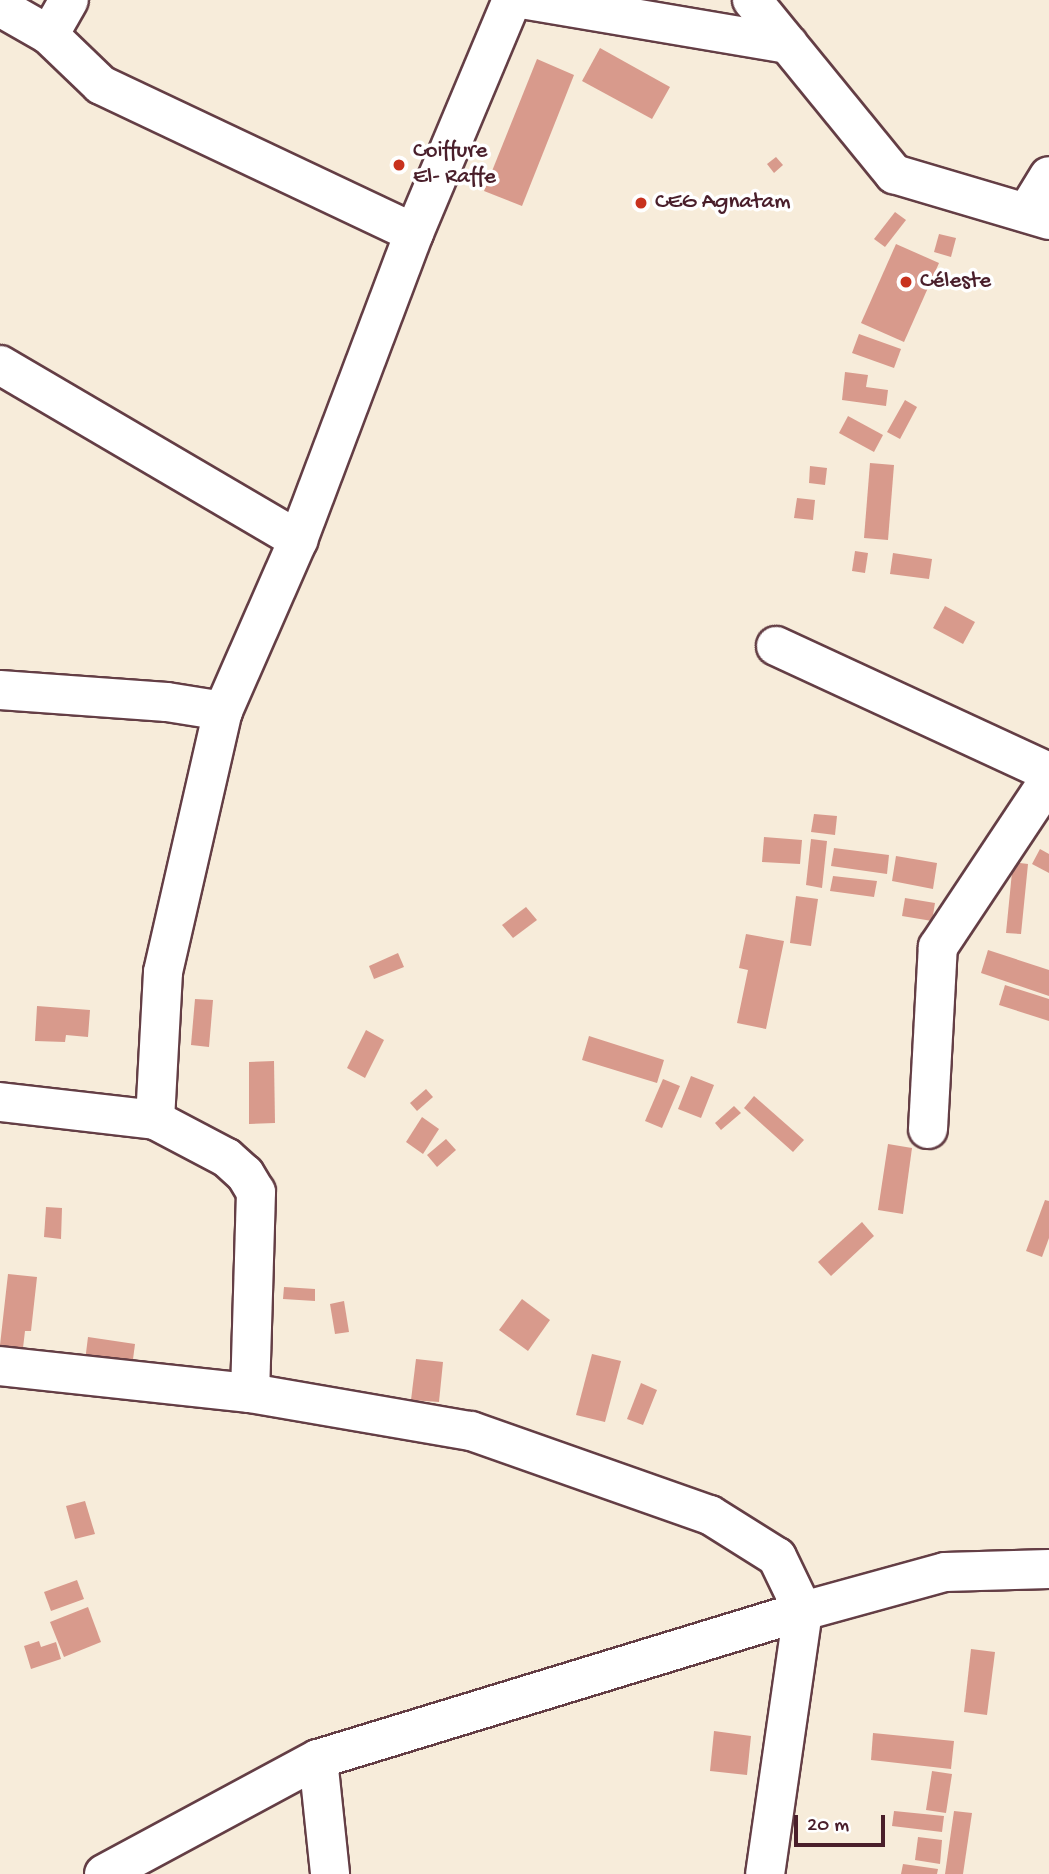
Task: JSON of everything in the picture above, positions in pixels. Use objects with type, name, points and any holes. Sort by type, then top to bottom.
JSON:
[{"type":"street","points":[[49,34],[69,0]]},
{"type":"street","points":[[155,1119],[163,972],[233,688],[299,540],[414,233],[512,0]]},
{"type":"street","points":[[527,0],[788,44]]},
{"type":"street","points":[[752,0],[894,174],[1038,216],[1049,176]]},
{"type":"street","points":[[0,7],[49,34],[101,85],[414,233]]},
{"type":"street","points":[[0,365],[299,540]]},
{"type":"street","points":[[776,646],[1049,772]]},
{"type":"street","points":[[0,690],[167,702],[233,688]]},
{"type":"street","points":[[928,1129],[938,947],[1049,779]]},
{"type":"street","points":[[0,1102],[155,1119],[227,1158],[245,1174],[256,1192],[250,1394]]},
{"type":"street","points":[[0,1366],[250,1394],[471,1431],[710,1516],[777,1557],[803,1611],[765,1874]]},
{"type":"street","points":[[104,1874],[318,1759],[803,1611],[945,1572],[1049,1569]]},
{"type":"street","points":[[318,1759],[330,1874]]},
{"type":"building","points":[[600,48],[670,87],[652,119],[582,81]]},
{"type":"building","points":[[537,59],[574,75],[522,206],[484,191]]},
{"type":"building","points":[[776,157],[783,165],[774,173],[767,164]]},
{"type":"building","points":[[895,212],[906,220],[885,247],[874,239]]},
{"type":"building","points":[[939,234],[956,238],[951,257],[934,252]]},
{"type":"building","points":[[896,244],[939,263],[904,342],[861,323]]},
{"type":"building","points":[[859,334],[901,349],[894,368],[852,353]]},
{"type":"building","points":[[845,372],[868,375],[866,387],[888,390],[886,406],[842,400]]},
{"type":"building","points":[[905,400],[917,407],[900,439],[887,432]]},
{"type":"building","points":[[848,416],[883,435],[874,452],[839,433]]},
{"type":"building","points":[[870,463],[894,465],[888,540],[864,538]]},
{"type":"building","points":[[810,466],[827,468],[825,485],[809,483]]},
{"type":"building","points":[[797,498],[815,500],[813,520],[794,518]]},
{"type":"building","points":[[855,551],[868,553],[865,573],[852,571]]},
{"type":"building","points":[[893,553],[932,559],[929,579],[890,574]]},
{"type":"building","points":[[945,606],[975,622],[963,644],[933,628]]},
{"type":"building","points":[[814,814],[837,816],[835,835],[811,832]]},
{"type":"building","points":[[764,837],[802,840],[800,864],[762,862]]},
{"type":"building","points":[[811,839],[827,841],[822,888],[806,885]]},
{"type":"building","points":[[834,848],[889,855],[887,874],[831,866]]},
{"type":"building","points":[[1040,849],[1049,854],[1049,873],[1032,864]]},
{"type":"building","points":[[896,856],[937,863],[933,889],[892,881]]},
{"type":"building","points":[[1013,862],[1028,864],[1021,934],[1006,933]]},
{"type":"building","points":[[833,876],[877,881],[874,897],[830,891]]},
{"type":"building","points":[[796,896],[818,899],[811,946],[790,943]]},
{"type":"building","points":[[905,898],[935,903],[932,921],[902,916]]},
{"type":"building","points":[[526,907],[537,920],[513,938],[502,925]]},
{"type":"building","points":[[746,934],[784,941],[766,1029],[737,1023],[748,970],[739,968]]},
{"type":"building","points":[[988,950],[1049,970],[1049,996],[981,973]]},
{"type":"building","points":[[398,953],[404,967],[374,979],[369,966]]},
{"type":"building","points":[[1005,985],[1049,999],[1049,1021],[999,1005]]},
{"type":"building","points":[[195,999],[213,1000],[209,1047],[191,1045]]},
{"type":"building","points":[[37,1006],[90,1010],[88,1037],[66,1035],[65,1042],[35,1041]]},
{"type":"building","points":[[366,1030],[384,1040],[365,1078],[347,1068]]},
{"type":"building","points":[[589,1036],[664,1060],[657,1083],[582,1060]]},
{"type":"building","points":[[274,1061],[275,1123],[249,1124],[249,1062]]},
{"type":"building","points":[[691,1076],[714,1085],[701,1118],[678,1109]]},
{"type":"building","points":[[663,1079],[680,1086],[662,1128],[645,1121]]},
{"type":"building","points":[[426,1089],[433,1097],[417,1111],[410,1103]]},
{"type":"building","points":[[754,1096],[804,1140],[793,1152],[744,1108]]},
{"type":"building","points":[[734,1106],[741,1113],[721,1130],[715,1123]]},
{"type":"building","points":[[422,1117],[439,1129],[423,1154],[406,1142]]},
{"type":"building","points":[[446,1139],[456,1150],[437,1167],[427,1155]]},
{"type":"building","points":[[888,1144],[912,1148],[903,1214],[878,1210]]},
{"type":"building","points":[[1045,1200],[1049,1201],[1049,1238],[1042,1257],[1026,1251]]},
{"type":"building","points":[[46,1207],[62,1208],[61,1239],[44,1237]]},
{"type":"building","points":[[862,1222],[874,1236],[831,1276],[818,1262]]},
{"type":"building","points":[[8,1274],[37,1277],[31,1331],[25,1331],[23,1348],[0,1345]]},
{"type":"building","points":[[284,1287],[315,1289],[315,1301],[283,1299]]},
{"type":"building","points":[[522,1299],[550,1320],[528,1351],[499,1330]]},
{"type":"building","points":[[344,1301],[349,1332],[335,1334],[330,1304]]},
{"type":"building","points":[[88,1337],[135,1344],[132,1367],[85,1361]]},
{"type":"building","points":[[592,1354],[621,1361],[605,1422],[576,1415]]},
{"type":"building","points":[[416,1359],[443,1362],[439,1402],[411,1400]]},
{"type":"building","points":[[641,1383],[657,1390],[643,1425],[627,1419]]},
{"type":"building","points":[[85,1501],[95,1534],[75,1539],[66,1506]]},
{"type":"building","points":[[77,1580],[84,1599],[51,1611],[44,1592]]},
{"type":"building","points":[[88,1607],[101,1642],[64,1657],[50,1622]]},
{"type":"building","points":[[39,1641],[41,1647],[56,1642],[61,1659],[31,1669],[24,1646]]},
{"type":"building","points":[[971,1649],[995,1652],[987,1715],[964,1712]]},
{"type":"building","points":[[714,1731],[751,1736],[747,1775],[710,1771]]},
{"type":"building","points":[[873,1733],[954,1741],[951,1769],[871,1760]]},
{"type":"building","points":[[932,1771],[952,1774],[946,1813],[926,1810]]},
{"type":"building","points":[[894,1811],[944,1816],[942,1832],[892,1826]]},
{"type":"building","points":[[954,1811],[972,1813],[963,1874],[945,1874]]},
{"type":"building","points":[[918,1837],[942,1840],[940,1864],[915,1860]]},
{"type":"building","points":[[903,1864],[938,1869],[937,1874],[901,1874]]},
{"type":"place","name":"Coiffure El- Raffe","points":[[399,165]]},
{"type":"place","name":"CEG Agnatam","points":[[641,203]]},
{"type":"place","name":"Céleste","points":[[906,282]]}]
